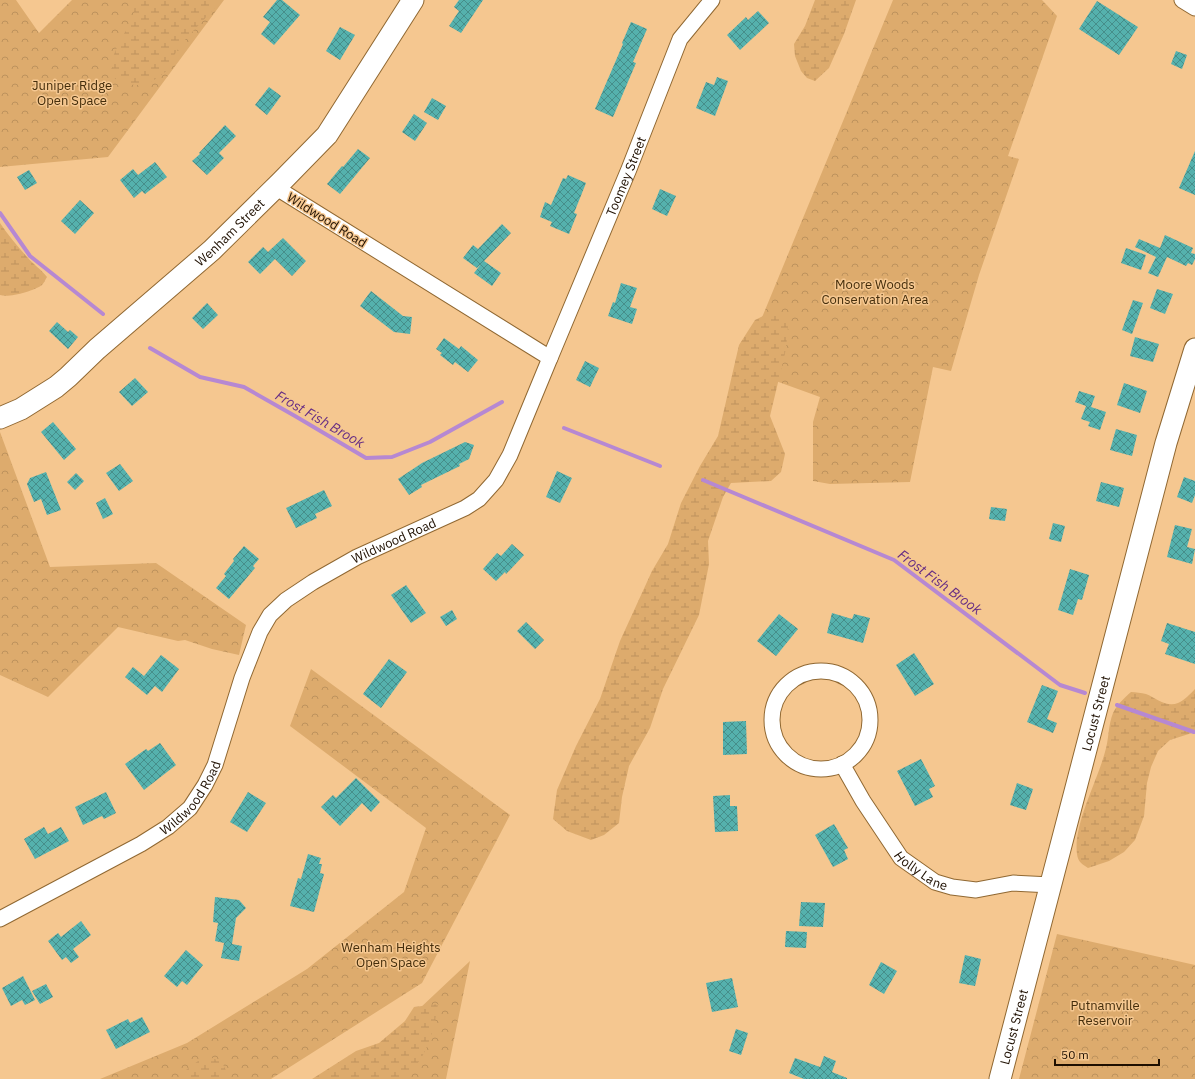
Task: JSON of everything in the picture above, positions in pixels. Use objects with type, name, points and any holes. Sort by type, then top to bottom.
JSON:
[{"type":"main road","name":"Wenham Street","points":[[0,418],[21,409],[56,387],[68,377],[97,349],[212,250],[275,188],[327,135],[412,0]]},
{"type":"main road","name":"Locust Street","points":[[1000,1079],[1166,443],[1195,349]]},
{"type":"street","name":"Toomey Street","points":[[550,358],[629,169],[680,39],[712,0]]},
{"type":"street","points":[[1182,0],[1195,8]]},
{"type":"street","name":"Wildwood Road","points":[[0,920],[141,844],[168,827],[190,808],[205,786],[215,765],[242,678],[258,636],[270,615],[286,600],[319,578],[358,557],[464,508],[479,499],[496,480],[510,455],[550,358],[275,188]]},
{"type":"street","points":[[826,671],[839,675],[852,682],[861,692],[867,705],[870,718],[868,732],[863,745],[854,756],[842,764],[826,769],[810,768],[794,762],[782,750],[774,736],[771,719],[774,702],[783,688],[796,677],[812,672],[826,671]]},
{"type":"street","name":"Holly Lane","points":[[842,764],[864,802],[901,858],[934,882],[952,887],[976,890],[1012,883],[1051,885]]},
{"type":"green space","name":"Juniper Ridge Open Space","points":[[0,0],[16,0],[39,33],[72,0],[224,0],[108,157],[0,167]]},
{"type":"green space","points":[[135,0],[222,0],[182,43],[173,57],[168,70],[154,80],[143,85],[134,85],[115,79],[111,62],[119,42],[133,19]]},
{"type":"green space","points":[[815,0],[856,0],[844,34],[829,68],[815,81],[807,78],[801,71],[795,56],[794,44],[805,26]]},
{"type":"green space","name":"Moore Woods Conservation Area","points":[[893,0],[1042,0],[1057,16],[1008,156],[1019,159],[979,275],[951,371],[933,367],[910,482],[830,484],[813,481],[813,422],[820,397],[773,380],[744,361]]},
{"type":"green space","points":[[0,223],[21,250],[47,277],[42,285],[33,290],[9,296],[0,295]]},
{"type":"green space","points":[[767,314],[787,316],[788,326],[786,349],[770,416],[785,454],[781,472],[771,481],[731,483],[723,497],[708,541],[709,564],[699,615],[663,689],[650,728],[629,766],[622,797],[619,823],[604,835],[591,840],[567,831],[553,819],[557,790],[576,746],[600,699],[620,641],[652,571],[668,544],[681,503],[700,466],[718,436],[739,345],[755,320]]},
{"type":"green space","points":[[0,432],[50,567],[156,563],[246,625],[239,655],[212,649],[185,640],[178,641],[118,627],[48,697],[0,675]]},
{"type":"green space","name":"Wenham Heights Open Space","points":[[311,669],[510,815],[422,983],[271,1079],[100,1079],[187,1043],[307,969],[404,892],[426,828],[290,726]]},
{"type":"green space","points":[[1195,689],[1195,732],[1170,740],[1158,751],[1151,767],[1147,783],[1144,816],[1135,840],[1124,852],[1109,861],[1088,868],[1078,859],[1077,843],[1079,830],[1086,803],[1105,752],[1113,713],[1131,692],[1146,694],[1162,702],[1174,704],[1183,700]]},
{"type":"green space","name":"Putnamville Reservoir","points":[[1057,934],[1195,965],[1195,1079],[1019,1079]]},
{"type":"green space","points":[[470,961],[446,1079],[338,1079],[367,1058]]},
{"type":"green space","points":[[438,1004],[428,1045],[420,1060],[405,1079],[312,1079],[356,1051],[379,1043],[405,1021],[414,1007]]},
{"type":"green space","points":[[212,1058],[222,1062],[230,1079],[174,1079],[198,1061]]},
{"type":"building","points":[[277,0],[282,0],[300,15],[274,45],[261,34],[270,22],[263,17]]},
{"type":"building","points":[[459,0],[483,0],[461,33],[449,26],[459,11],[454,7]]},
{"type":"building","points":[[1097,1],[1138,27],[1119,55],[1079,29]]},
{"type":"building","points":[[758,11],[769,23],[740,50],[727,35],[746,17],[748,20]]},
{"type":"building","points":[[631,22],[647,29],[633,62],[636,63],[613,117],[595,109]]},
{"type":"building","points":[[340,27],[355,35],[340,60],[326,51]]},
{"type":"building","points":[[1176,51],[1187,55],[1182,69],[1171,64]]},
{"type":"building","points":[[717,77],[728,81],[715,116],[696,108],[706,82],[714,85]]},
{"type":"building","points":[[269,87],[281,96],[267,115],[255,105]]},
{"type":"building","points":[[432,98],[446,106],[438,120],[424,112]]},
{"type":"building","points":[[414,114],[427,123],[415,141],[402,132]]},
{"type":"building","points":[[225,125],[236,136],[219,153],[224,158],[207,175],[192,161]]},
{"type":"building","points":[[358,149],[370,158],[340,194],[327,184]]},
{"type":"building","points":[[1195,151],[1195,195],[1179,188]]},
{"type":"building","points":[[155,162],[167,177],[145,194],[142,191],[134,198],[120,180],[133,169],[138,175]]},
{"type":"building","points":[[29,170],[37,183],[25,190],[17,177]]},
{"type":"building","points":[[568,175],[586,183],[574,213],[577,214],[569,234],[550,226],[552,222],[540,217],[545,202],[551,205],[563,178],[566,179]]},
{"type":"building","points":[[660,189],[676,196],[667,216],[652,209]]},
{"type":"building","points":[[80,200],[94,213],[75,234],[61,221]]},
{"type":"building","points":[[502,224],[511,233],[484,261],[501,273],[492,286],[474,273],[481,264],[477,268],[463,258],[473,245],[478,249]]},
{"type":"building","points":[[1165,235],[1193,248],[1191,253],[1195,254],[1195,259],[1192,265],[1188,263],[1186,266],[1167,257],[1158,277],[1148,273],[1156,257],[1135,247],[1139,239],[1160,248]]},
{"type":"building","points":[[283,238],[306,261],[292,276],[268,252]]},
{"type":"building","points":[[263,247],[275,259],[260,274],[248,262]]},
{"type":"building","points":[[1126,248],[1146,255],[1141,270],[1121,263]]},
{"type":"building","points":[[621,283],[637,288],[630,307],[637,309],[632,324],[608,316],[613,302],[615,303]]},
{"type":"building","points":[[1157,289],[1173,294],[1165,314],[1150,308]]},
{"type":"building","points":[[371,291],[403,316],[412,317],[410,334],[394,332],[360,306]]},
{"type":"building","points":[[1133,300],[1143,303],[1132,334],[1122,330]]},
{"type":"building","points":[[207,303],[218,315],[203,329],[192,318]]},
{"type":"building","points":[[57,322],[68,332],[70,330],[78,337],[68,349],[49,331]]},
{"type":"building","points":[[1135,337],[1159,344],[1153,362],[1130,356]]},
{"type":"building","points":[[444,338],[459,349],[461,346],[478,360],[468,372],[455,362],[453,365],[440,355],[442,353],[436,349]]},
{"type":"building","points":[[585,361],[599,368],[590,387],[576,380]]},
{"type":"building","points":[[135,378],[148,392],[132,406],[119,392]]},
{"type":"building","points":[[1124,383],[1147,391],[1140,413],[1117,405]]},
{"type":"building","points":[[1079,391],[1095,396],[1091,407],[1106,412],[1100,430],[1088,426],[1090,422],[1081,419],[1086,406],[1075,402]]},
{"type":"building","points":[[53,422],[76,449],[64,460],[41,432]]},
{"type":"building","points":[[1116,429],[1137,435],[1132,456],[1110,450]]},
{"type":"building","points":[[465,442],[474,445],[469,459],[459,464],[460,466],[421,485],[422,487],[409,495],[398,479],[422,463]]},
{"type":"building","points":[[120,464],[133,481],[119,491],[106,473]]},
{"type":"building","points":[[557,471],[572,478],[560,503],[546,497]]},
{"type":"building","points":[[46,472],[61,510],[47,515],[41,499],[34,502],[27,484],[30,478]]},
{"type":"building","points":[[76,473],[84,481],[75,490],[67,482]]},
{"type":"building","points":[[1184,477],[1195,481],[1195,495],[1192,503],[1177,497]]},
{"type":"building","points":[[1101,482],[1124,488],[1119,507],[1096,501]]},
{"type":"building","points":[[324,490],[332,506],[315,514],[317,518],[296,528],[286,508]]},
{"type":"building","points":[[105,498],[113,514],[103,519],[96,503]]},
{"type":"building","points":[[991,507],[1007,509],[1005,521],[989,519]]},
{"type":"building","points":[[1053,523],[1065,526],[1061,542],[1049,539]]},
{"type":"building","points":[[1175,525],[1192,529],[1187,547],[1195,549],[1192,564],[1167,557]]},
{"type":"building","points":[[512,544],[524,555],[506,574],[505,572],[496,581],[483,569],[497,553],[501,556]]},
{"type":"building","points":[[244,546],[259,559],[253,566],[255,568],[229,599],[216,588],[226,576],[224,574],[234,561],[233,559]]},
{"type":"building","points":[[1070,569],[1089,575],[1082,600],[1078,599],[1073,615],[1058,610]]},
{"type":"building","points":[[406,585],[426,613],[411,623],[391,595]]},
{"type":"building","points":[[452,610],[457,619],[446,626],[440,617]]},
{"type":"building","points":[[832,613],[852,619],[854,614],[870,618],[863,643],[827,633]]},
{"type":"building","points":[[779,614],[798,629],[776,656],[757,641]]},
{"type":"building","points":[[526,622],[544,640],[535,649],[517,631]]},
{"type":"building","points":[[1167,623],[1195,632],[1195,664],[1165,654],[1169,644],[1161,641]]},
{"type":"building","points":[[914,653],[934,684],[915,696],[896,665]]},
{"type":"building","points":[[161,655],[179,669],[162,692],[155,686],[147,695],[125,677],[133,667],[144,676]]},
{"type":"building","points":[[389,659],[407,672],[381,708],[363,694]]},
{"type":"building","points":[[1042,685],[1058,691],[1047,719],[1057,723],[1053,733],[1027,722]]},
{"type":"building","points":[[746,721],[747,754],[723,755],[723,722]]},
{"type":"building","points":[[160,743],[176,765],[144,790],[125,764],[146,749],[148,751]]},
{"type":"building","points":[[921,759],[935,786],[929,789],[933,797],[915,806],[897,771]]},
{"type":"building","points":[[356,778],[380,802],[371,812],[362,803],[340,826],[321,807],[333,795],[336,798]]},
{"type":"building","points":[[1017,783],[1033,789],[1026,810],[1010,805]]},
{"type":"building","points":[[106,792],[116,813],[104,819],[102,816],[83,825],[75,807]]},
{"type":"building","points":[[248,792],[266,803],[247,832],[230,822]]},
{"type":"building","points":[[730,795],[730,806],[737,806],[738,831],[715,832],[713,796]]},
{"type":"building","points":[[834,824],[848,848],[844,850],[848,859],[833,867],[815,835]]},
{"type":"building","points":[[44,827],[48,834],[61,827],[69,841],[35,859],[24,839]]},
{"type":"building","points":[[308,854],[321,858],[319,864],[322,864],[320,873],[324,874],[314,912],[290,906],[298,878],[301,879]]},
{"type":"building","points":[[215,897],[239,900],[246,908],[236,918],[232,944],[242,946],[239,961],[221,958],[224,943],[215,941],[218,923],[213,922]]},
{"type":"building","points":[[801,902],[825,903],[823,927],[799,926]]},
{"type":"building","points":[[81,921],[91,935],[73,949],[79,957],[71,963],[66,957],[62,960],[48,941],[58,933],[61,937]]},
{"type":"building","points":[[786,931],[807,932],[806,948],[785,947]]},
{"type":"building","points":[[186,950],[203,965],[187,985],[182,981],[177,987],[164,976]]},
{"type":"building","points":[[965,955],[981,959],[975,986],[959,983]]},
{"type":"building","points":[[881,962],[897,971],[884,994],[869,985]]},
{"type":"building","points":[[23,976],[35,1000],[25,1005],[22,1000],[11,1006],[2,988]]},
{"type":"building","points":[[732,978],[738,1007],[712,1012],[706,983]]},
{"type":"building","points":[[46,984],[53,997],[40,1004],[32,991]]},
{"type":"building","points":[[142,1017],[150,1032],[116,1049],[106,1030],[128,1019],[130,1023]]},
{"type":"building","points":[[736,1029],[748,1033],[741,1055],[729,1051]]},
{"type":"building","points":[[824,1056],[836,1061],[832,1072],[847,1079],[804,1079],[789,1073],[795,1058],[820,1067]]},
{"type":"waterway","name":"Frost Fish Brook","points":[[0,213],[30,256],[103,314]]},
{"type":"waterway","name":"Frost Fish Brook","points":[[150,348],[200,377],[244,387],[366,458],[392,457],[430,442],[502,402]]},
{"type":"waterway","name":"Frost Fish Brook","points":[[564,428],[660,466]]},
{"type":"waterway","name":"Frost Fish Brook","points":[[703,480],[894,560],[1060,685],[1085,693]]},
{"type":"waterway","name":"Frost Fish Brook","points":[[1117,705],[1194,732]]}]
